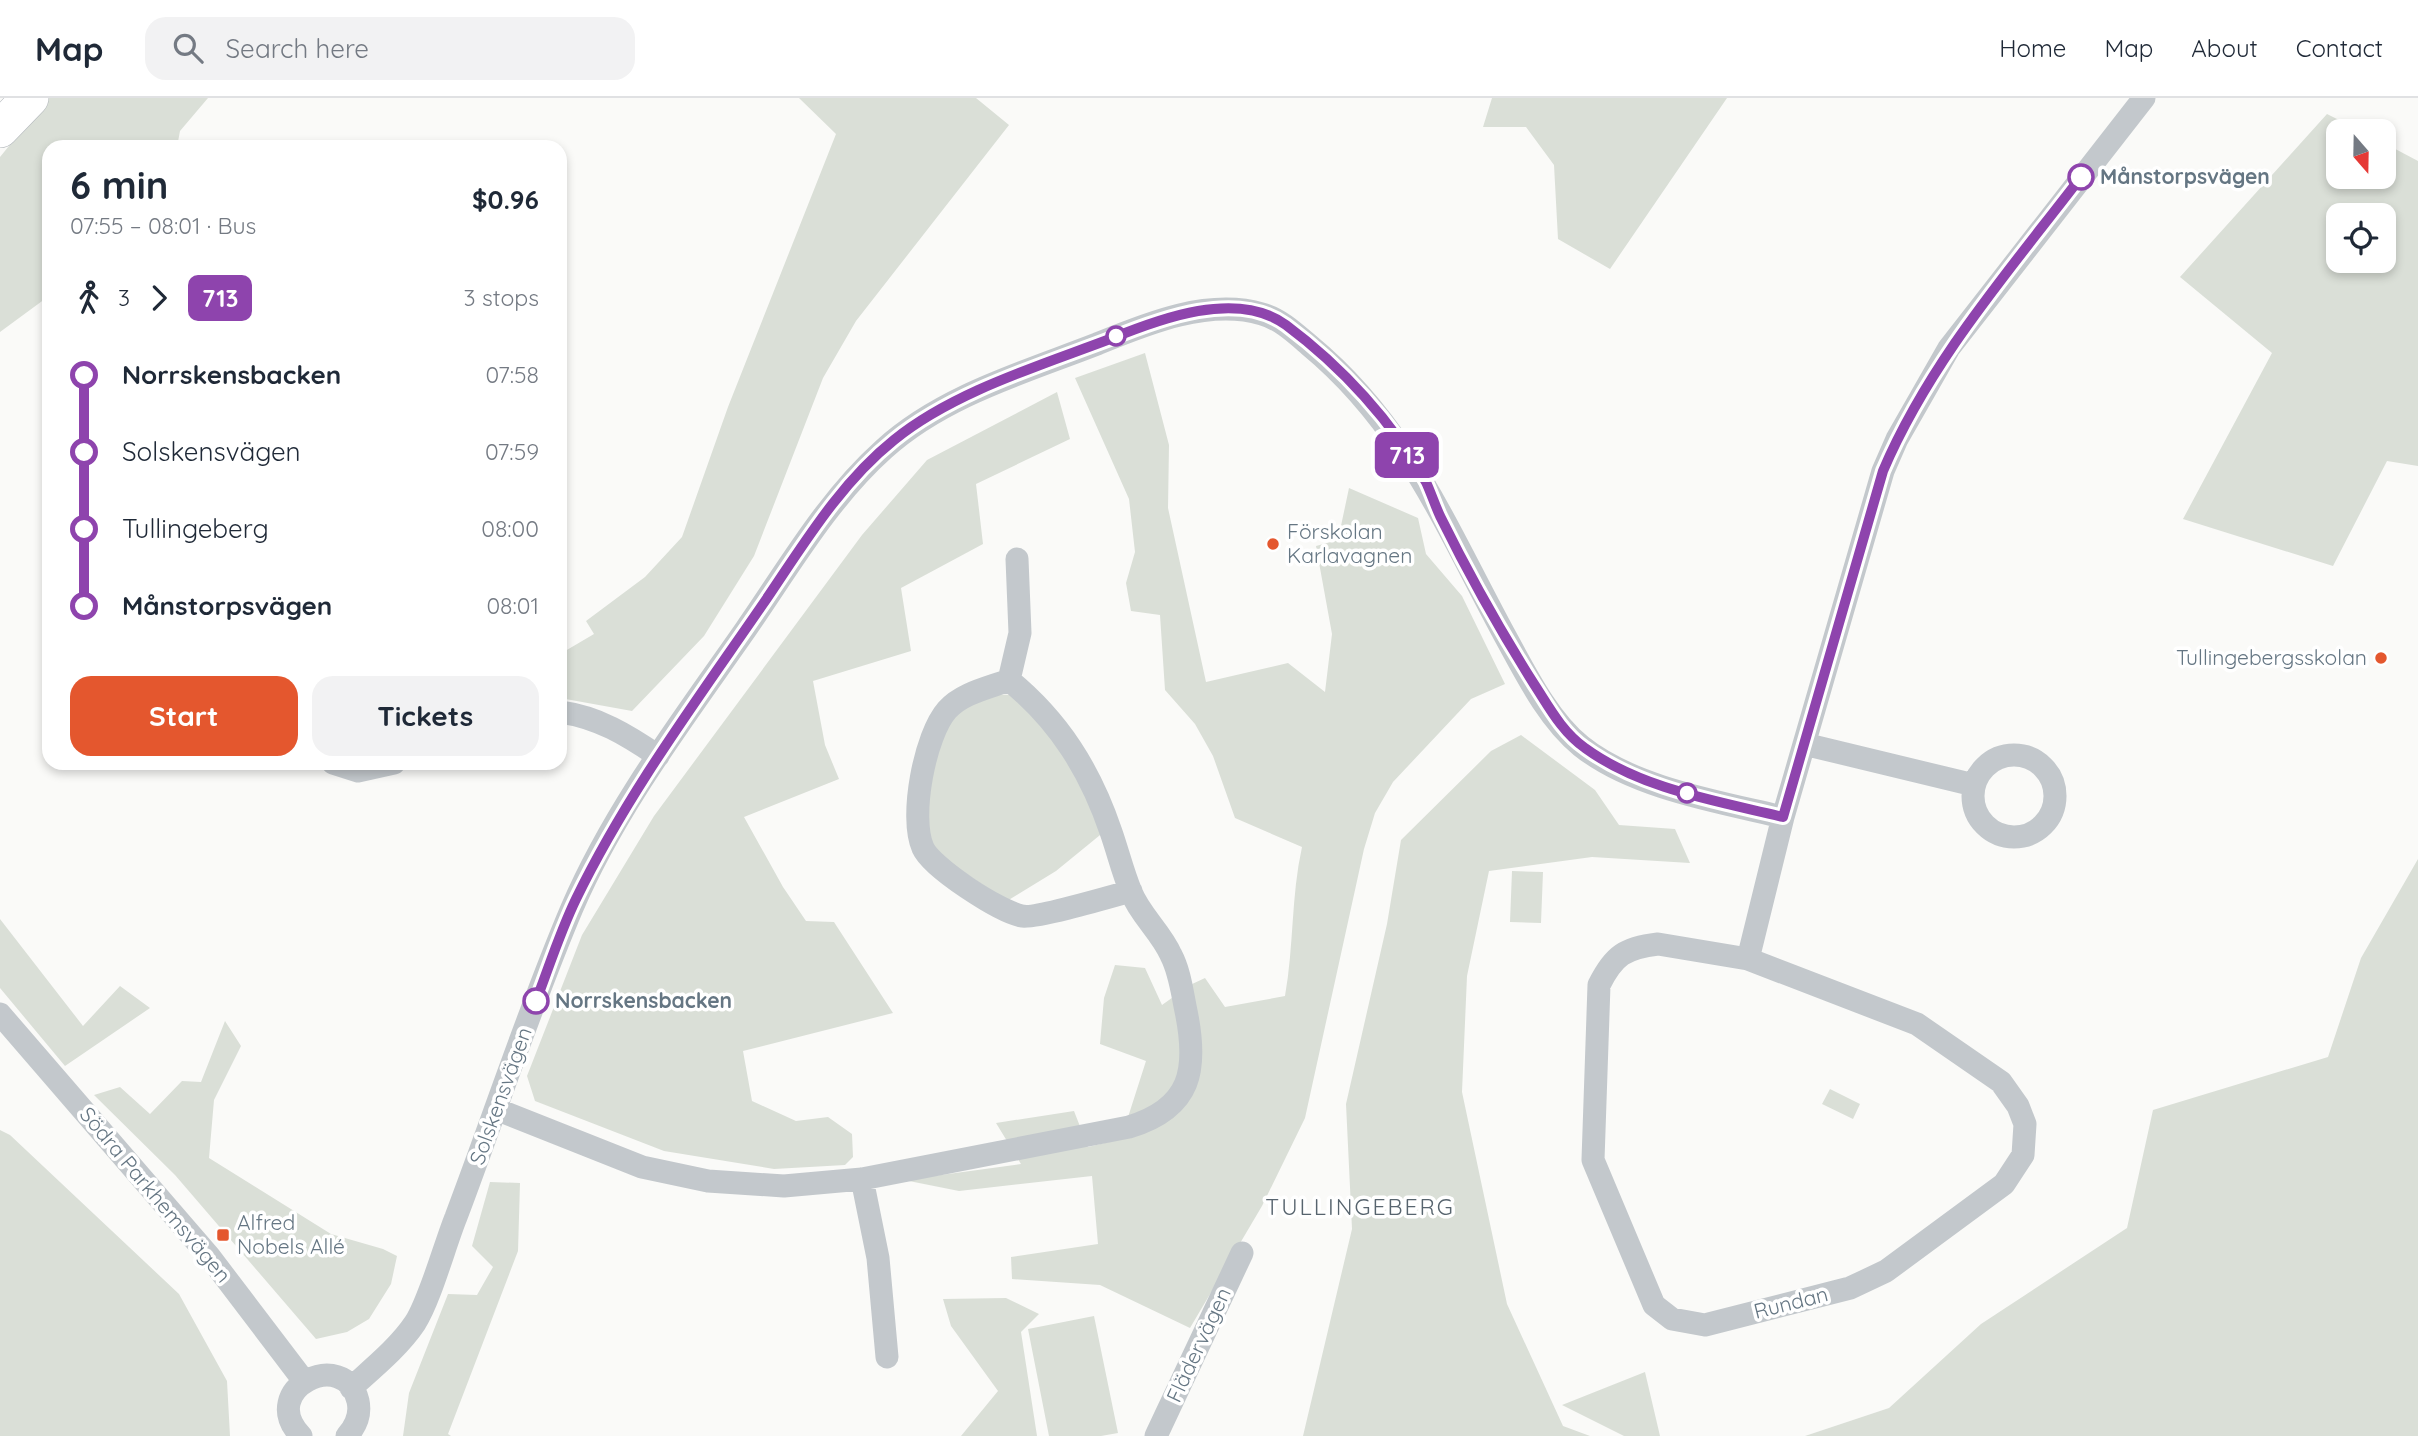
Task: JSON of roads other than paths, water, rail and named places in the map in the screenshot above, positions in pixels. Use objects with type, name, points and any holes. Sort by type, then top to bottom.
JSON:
[{"type":"main road","points":[[0,129],[30,98]]},
{"type":"street","points":[[1748,959],[1783,817],[1883,471],[1897,439],[1950,348],[2144,98]]},
{"type":"street","name":"Solskensvägen","points":[[351,1388],[416,1321],[574,903],[606,842],[658,756],[842,492],[896,438],[944,407],[1154,321],[1229,309],[1260,313],[1282,322],[1325,358],[1376,410],[1425,481],[1440,515],[1520,662],[1558,722],[1581,746],[1616,768],[1647,780],[1783,817]]},
{"type":"street","points":[[1009,680],[1020,632],[1017,559]]},
{"type":"street","points":[[496,1109],[642,1167],[708,1181],[784,1186],[862,1179],[1129,1126],[1148,1121],[1172,1105],[1189,1080],[1192,1040],[1175,963],[1164,940],[1131,891],[1110,828],[1080,758],[1035,702],[1009,680]]},
{"type":"street","points":[[1009,680],[959,699],[945,712],[926,757],[916,800],[917,826],[923,850],[952,877],[998,907],[1024,917],[1131,891]]},
{"type":"street","points":[[567,713],[604,723],[658,756]]},
{"type":"street","points":[[1804,744],[1974,785]]},
{"type":"street","name":"Rundan","points":[[1658,944],[1748,959],[1917,1024],[1941,1039],[2001,1082],[2018,1107],[2025,1124],[2023,1155],[2004,1184],[1886,1272],[1850,1289],[1705,1325],[1672,1319],[1654,1304],[1593,1160],[1600,985],[1609,966],[1631,947],[1658,944]]},
{"type":"street","name":"Södra Parkhemsvägen","points":[[0,1014],[209,1256],[304,1381]]},
{"type":"street","points":[[862,1179],[878,1258],[887,1357]]},
{"type":"street","name":"Flädervägen","points":[[1156,1436],[1242,1253]]},
{"type":"street","points":[[294,1433],[290,1419],[290,1400],[304,1381],[314,1376],[331,1375],[351,1388],[359,1409],[356,1423],[347,1436]]},
{"type":"place","name":"Månstorpsvägen","points":[[2081,177]]},
{"type":"place","name":"Förskolan Karlavagnen","points":[[1273,544]]},
{"type":"place","name":"Tullingebergsskolan","points":[[2381,658]]},
{"type":"place","name":"Norrskensbacken","points":[[536,1001]]},
{"type":"place","name":"Alfred Nobels Allé","points":[[223,1235]]},
{"type":"district","name":"TULLINGEBERG","points":[[1360,1207]]}]
